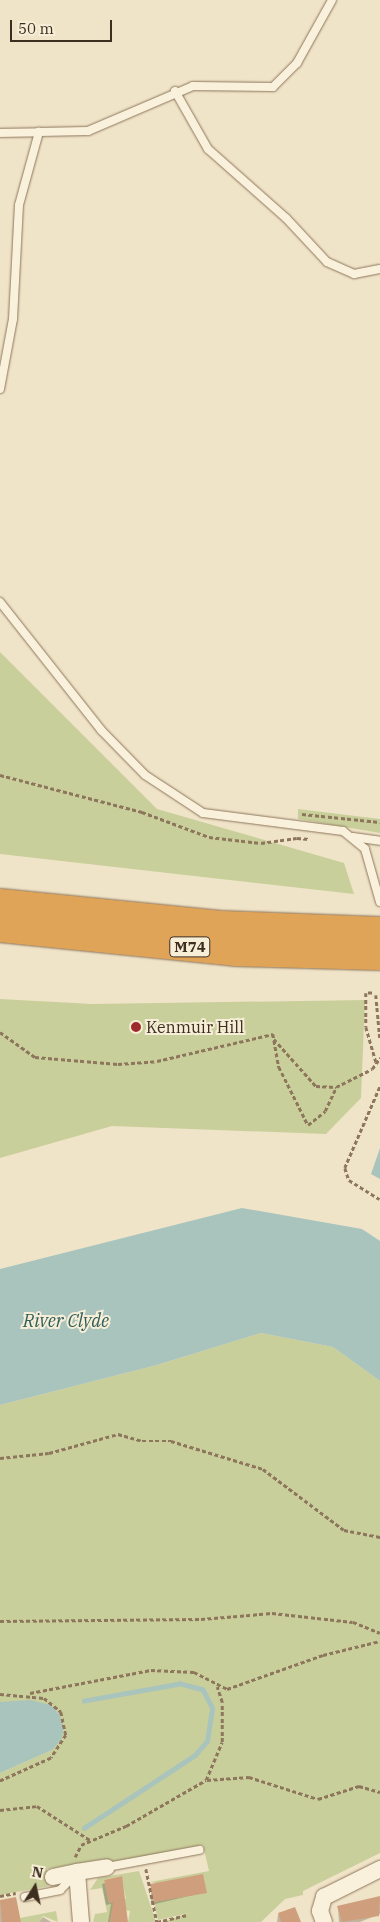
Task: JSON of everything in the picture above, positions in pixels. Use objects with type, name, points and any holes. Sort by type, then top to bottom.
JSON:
[{"type":"highway","name":"M74","points":[[0,903],[221,925],[380,931]]},
{"type":"highway","name":"M74","points":[[0,928],[236,952],[380,956]]},
{"type":"street","points":[[54,1877],[76,1868],[107,1867]]},
{"type":"street","points":[[76,1868],[81,1922]]},
{"type":"street","points":[[324,1922],[320,1911],[324,1897],[380,1869]]},
{"type":"lane","points":[[0,133],[88,131],[175,91],[193,86],[273,87],[297,63],[332,0]]},
{"type":"lane","points":[[175,91],[208,149],[327,262],[354,274],[380,268]]},
{"type":"lane","points":[[0,389],[13,319],[19,205],[39,132]]},
{"type":"lane","points":[[0,602],[100,730],[145,775],[179,801],[220,817],[328,827],[354,837],[380,841]]},
{"type":"lane","points":[[354,837],[365,849],[380,902]]},
{"type":"lane","points":[[107,1867],[199,1850]]},
{"type":"lane","points":[[25,1897],[60,1890],[76,1868]]},
{"type":"path","points":[[0,775],[142,812],[209,837],[260,843],[297,838],[316,839]]},
{"type":"path","points":[[297,838],[298,814],[380,822]]},
{"type":"path","points":[[372,993],[366,993],[366,1026],[376,1064]]},
{"type":"path","points":[[376,995],[380,1039]]},
{"type":"path","points":[[0,1032],[35,1057],[118,1064],[157,1061],[264,1034],[274,1038],[316,1086],[336,1087],[376,1064],[380,1058]]},
{"type":"path","points":[[274,1038],[279,1067],[308,1125],[325,1111],[336,1087]]},
{"type":"path","points":[[380,1087],[345,1168],[349,1180],[380,1199]]},
{"type":"path","points":[[0,1458],[49,1453],[118,1434],[142,1441],[171,1441],[263,1469],[344,1530],[380,1537]]},
{"type":"path","points":[[0,1621],[201,1619],[272,1613],[353,1622],[380,1633]]},
{"type":"path","points":[[0,1694],[30,1693],[151,1670],[194,1672],[217,1687],[227,1689],[322,1654],[380,1641]]},
{"type":"path","points":[[206,1780],[222,1742],[222,1702],[217,1687]]},
{"type":"path","points":[[0,1781],[51,1758],[62,1746],[66,1735],[61,1712],[30,1693]]},
{"type":"path","points":[[76,1868],[77,1849],[90,1840],[126,1826],[206,1780],[249,1777],[318,1799],[359,1786],[380,1792]]},
{"type":"path","points":[[0,1810],[37,1806],[90,1840]]},
{"type":"path","points":[[145,1860],[157,1922],[188,1914]]},
{"type":"path","points":[[0,1896],[20,1892],[25,1897]]},
{"type":"green space","points":[[0,652],[157,809],[344,863],[354,894],[0,854]]},
{"type":"green space","points":[[298,809],[380,819],[380,833],[298,819]]},
{"type":"green space","points":[[0,999],[92,1004],[365,1000],[361,1098],[326,1134],[112,1126],[0,1158]]},
{"type":"green space","points":[[261,1333],[333,1347],[380,1381],[380,1853],[303,1891],[303,1895],[285,1899],[261,1922],[162,1922],[189,1913],[158,1920],[154,1902],[207,1892],[150,1882],[209,1871],[203,1845],[106,1864],[104,1859],[47,1869],[49,1886],[0,1895],[0,1773],[52,1750],[59,1714],[51,1705],[0,1702],[0,1405],[157,1365]]},
{"type":"green space","points":[[139,1871],[156,1922],[128,1922],[130,1911],[113,1908],[110,1922],[93,1922],[95,1914],[107,1912],[102,1888],[90,1890],[98,1878]],"holes":[[[121,1876],[126,1899],[109,1903],[104,1880]]]},
{"type":"green space","points":[[56,1911],[58,1922],[43,1916],[39,1922],[21,1922],[20,1918]]},
{"type":"water","points":[[380,1148],[380,1179],[371,1174]]},
{"type":"water","name":"River Clyde","points":[[242,1208],[362,1229],[380,1241],[380,1381],[333,1347],[261,1333],[157,1365],[0,1405],[0,1269]]},
{"type":"water","points":[[30,1700],[51,1705],[59,1714],[64,1728],[61,1740],[52,1750],[0,1773],[0,1702]]},
{"type":"building","points":[[203,1874],[207,1893],[154,1902],[150,1884]]},
{"type":"building","points":[[122,1876],[128,1922],[110,1922],[113,1902],[109,1903],[104,1880]]},
{"type":"building","points":[[380,1896],[379,1916],[342,1922],[337,1906]]},
{"type":"building","points":[[16,1897],[21,1922],[2,1922],[0,1900]]},
{"type":"building","points":[[295,1907],[301,1922],[281,1922],[278,1913]]},
{"type":"waterway","points":[[84,1828],[195,1755],[207,1741],[212,1708],[203,1690],[180,1684],[85,1701]]},
{"type":"place","name":"Kenmuir Hill","points":[[136,1027]]}]
